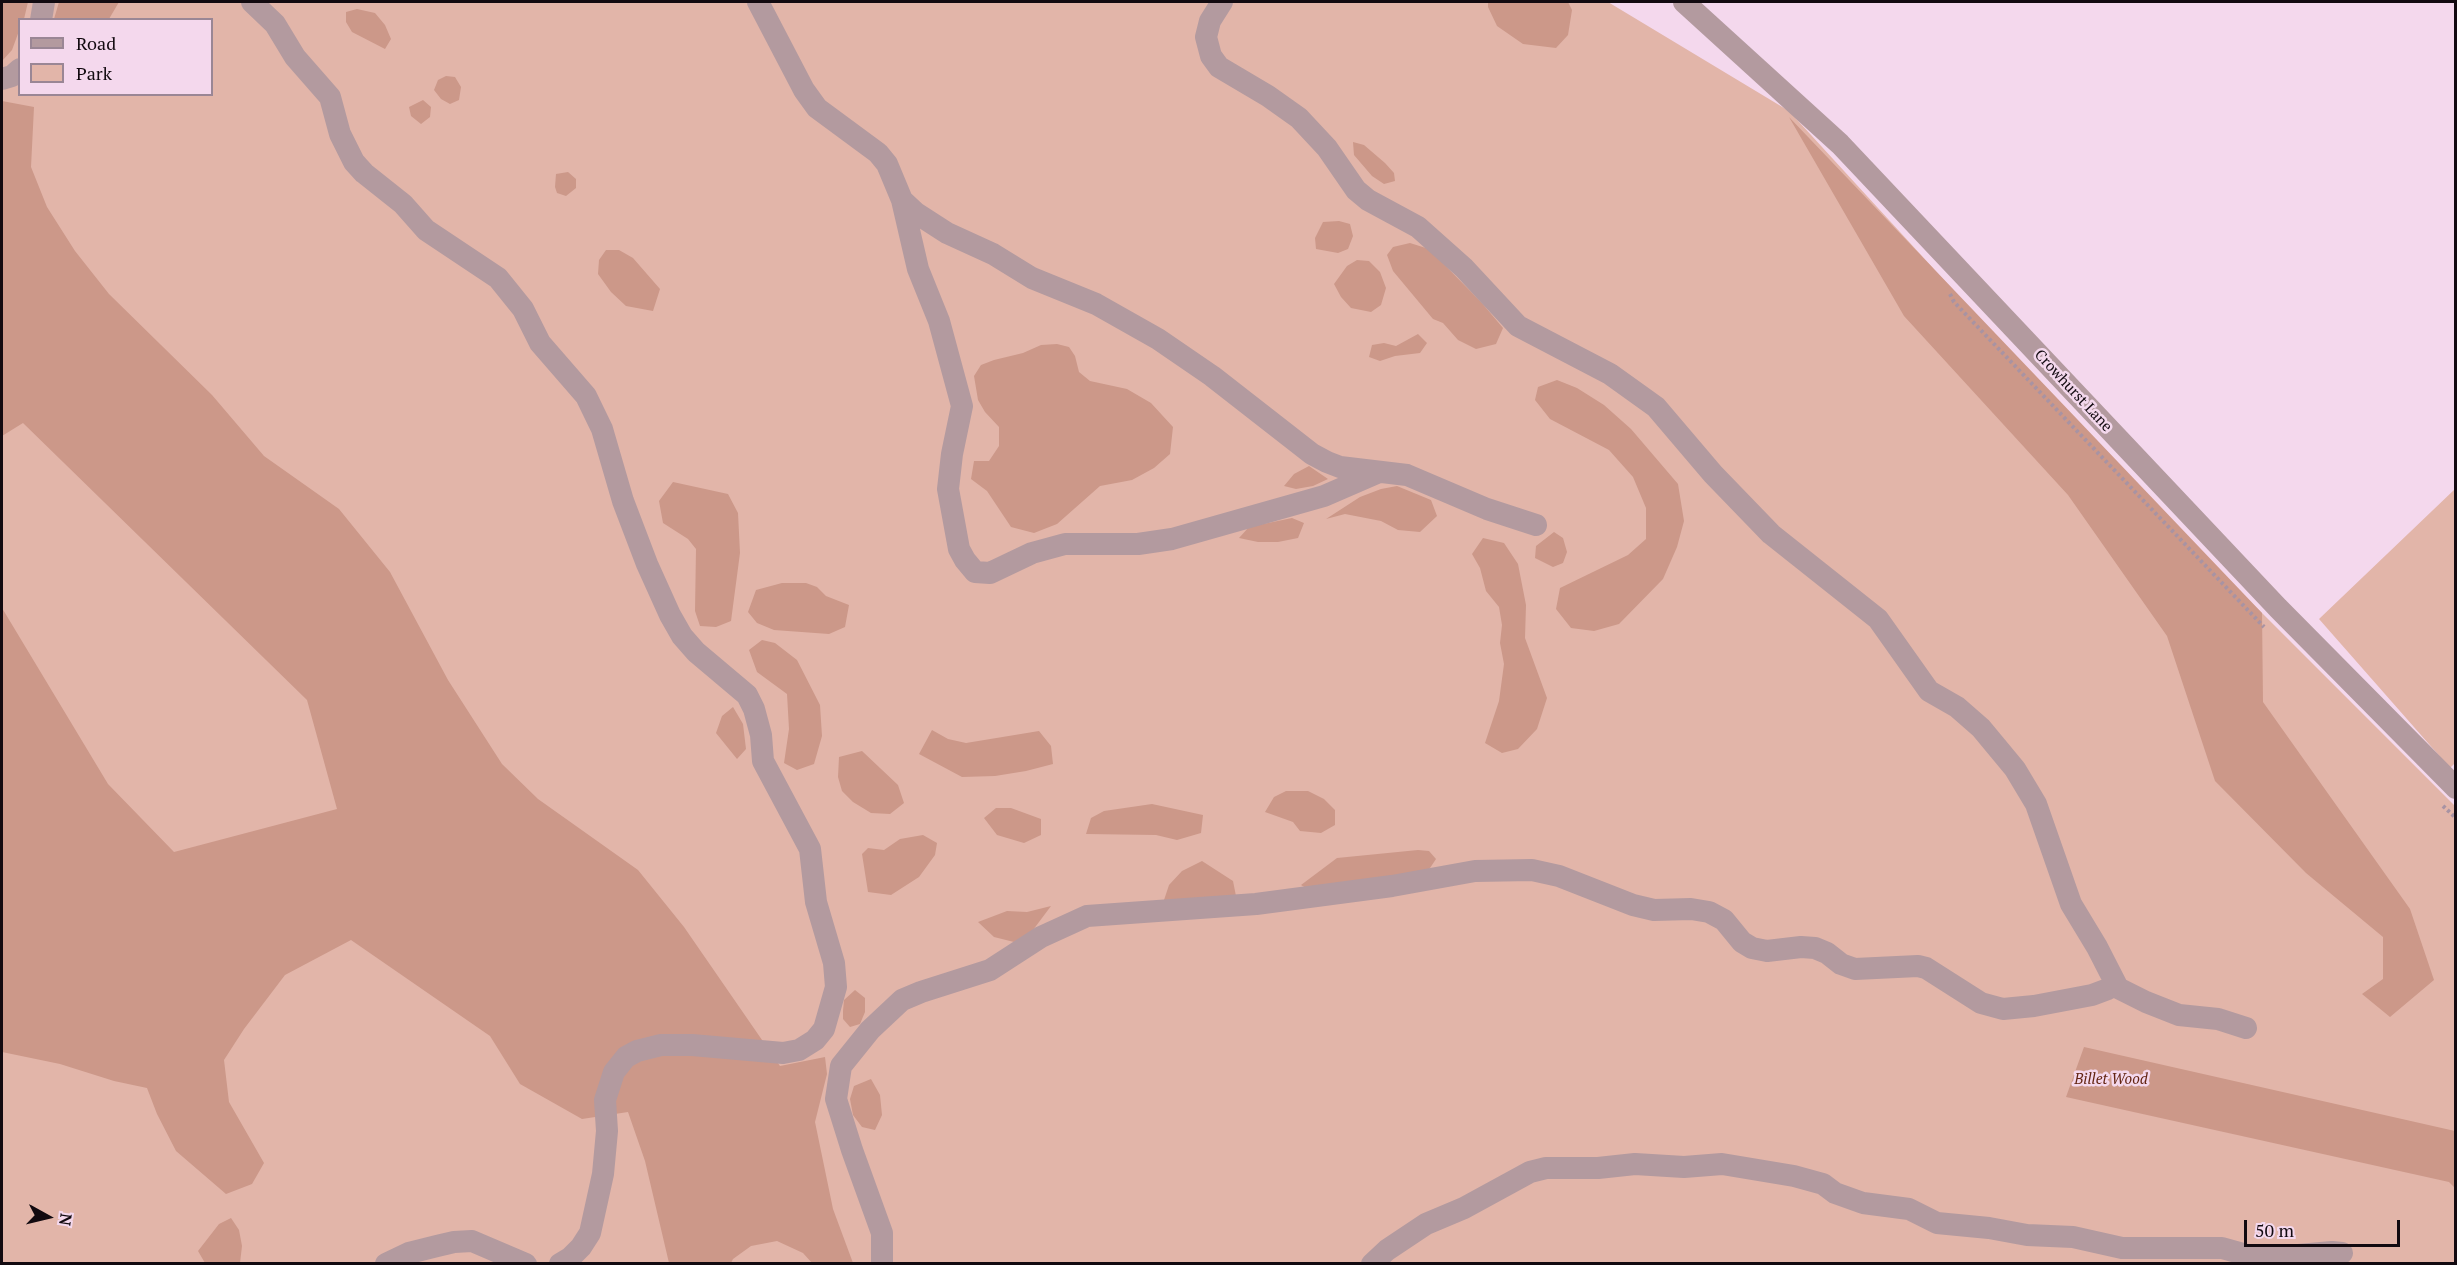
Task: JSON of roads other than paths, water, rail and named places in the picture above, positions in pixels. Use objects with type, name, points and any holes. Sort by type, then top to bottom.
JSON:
[{"type":"street","points":[[41,18],[44,2]]},
{"type":"street","points":[[252,2],[274,24],[295,57],[330,97],[340,134],[354,162],[403,204],[426,230],[498,278],[523,309],[540,342],[586,396],[595,412],[643,554],[670,615],[682,636],[696,652],[747,695],[754,709],[761,735],[764,761],[810,849],[816,902],[834,963],[836,987],[831,1009],[821,1032],[815,1040],[799,1050],[783,1053],[692,1045],[662,1045],[636,1051],[626,1057],[614,1072],[605,1100],[607,1131],[603,1174],[590,1233],[581,1247],[570,1258],[560,1263]]},
{"type":"street","points":[[758,2],[804,90],[817,108],[878,153],[887,164],[902,200],[918,269],[939,321],[962,406],[952,453],[948,489],[959,549],[969,567],[975,572],[990,573],[1032,553],[1065,544],[1138,544],[1173,539],[1324,496],[1378,472]]},
{"type":"street","points":[[1222,2],[1210,21],[1206,37],[1211,56],[1219,67],[1299,118],[1327,148],[1356,190],[1368,200],[1418,227],[1464,268],[1518,326],[1610,374],[1656,407],[1713,474],[1764,528],[1878,619],[1929,692],[1957,706],[1982,728],[2015,769],[2036,804],[2071,904],[2118,988],[2179,1015],[2218,1019],[2246,1028]]},
{"type":"street","name":"Crowhurst Lane","points":[[1684,2],[1840,144],[2278,609],[2456,788]]},
{"type":"street","points":[[2,79],[12,76],[18,71]]},
{"type":"street","points":[[902,200],[916,213],[947,233],[993,254],[1032,278],[1096,304],[1158,339],[1212,376],[1312,454],[1340,467],[1407,475],[1487,509],[1536,525]]},
{"type":"street","points":[[882,1263],[882,1233],[836,1099],[842,1066],[850,1052],[870,1029],[902,1000],[990,970],[1041,938],[1087,915],[1294,900],[1475,871],[1532,870],[1559,876],[1633,905],[1654,910],[1691,909],[1710,912],[1724,920],[1742,942],[1752,948],[1767,951],[1801,947],[1815,948],[1855,969],[1918,966],[1926,968],[1981,1003],[2003,1009],[2034,1006],[2092,995],[2108,989]]},
{"type":"street","points":[[821,1032],[850,1052]]},
{"type":"street","points":[[1372,1263],[1396,1243],[1426,1224],[1464,1208],[1530,1172],[1546,1168],[1598,1168],[1635,1164],[1684,1167],[1722,1164],[1794,1176],[1823,1184],[1835,1193],[1863,1203],[1909,1209],[1937,1223],[1989,1228],[2026,1235],[2073,1237],[2122,1248],[2216,1247],[2247,1255],[2276,1257],[2342,1253]]},
{"type":"street","points":[[386,1263],[409,1253],[454,1242],[472,1241],[526,1263]]},
{"type":"park label","name":"Billet Wood","points":[[2111,1080]]}]
